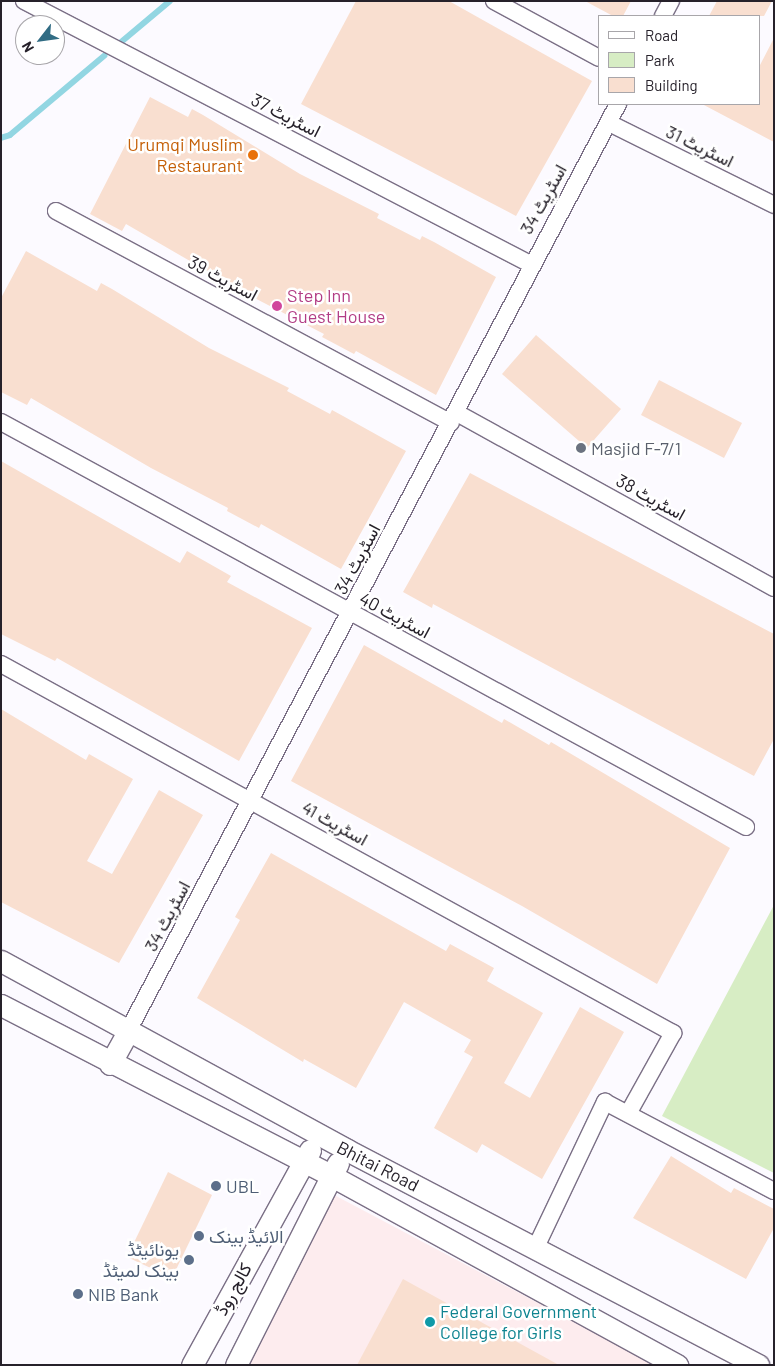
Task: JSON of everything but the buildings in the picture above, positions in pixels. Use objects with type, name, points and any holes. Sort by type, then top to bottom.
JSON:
[{"type":"street","name":"اسٹریٹ 37","points":[[24,1],[530,264]]},
{"type":"street","points":[[494,1],[598,57]]},
{"type":"street","points":[[664,15],[672,1]]},
{"type":"street","name":"اسٹریٹ 34","points":[[128,1031],[454,418],[530,264],[618,105]]},
{"type":"street","name":"اسٹریٹ 31","points":[[609,123],[774,204]]},
{"type":"street","name":"اسٹریٹ 39","points":[[56,211],[454,418]]},
{"type":"street","name":"اسٹریٹ 38","points":[[454,418],[774,588]]},
{"type":"street","name":"اسٹریٹ 40","points":[[1,422],[351,614],[746,827]]},
{"type":"street","name":"اسٹریٹ 41","points":[[1,664],[251,799],[673,1033],[629,1112]]},
{"type":"street","name":"Bhitai Road","points":[[1,961],[318,1135],[536,1247],[758,1365]]},
{"type":"street","name":"Bhitai Road","points":[[1,1005],[110,1064],[330,1175],[677,1365]]},
{"type":"street","points":[[110,1064],[128,1031]]},
{"type":"street","points":[[536,1247],[605,1102],[629,1112],[774,1190]]},
{"type":"street","name":"کالج روڈ","points":[[192,1365],[318,1135]]},
{"type":"street","name":"کالج روڈ","points":[[236,1365],[330,1175],[347,1150]]},
{"type":"shaded area","points":[[321,1188],[655,1365],[228,1365]]},
{"type":"green space","points":[[774,905],[774,1173],[662,1116]]},
{"type":"waterway","points":[[120,43],[170,1]]},
{"type":"waterway","points":[[1,138],[10,135],[104,56]]},
{"type":"place","name":"Urumqi Muslim Restaurant","points":[[253,155]]},
{"type":"place","name":"Step Inn Guest House","points":[[277,306]]},
{"type":"place","name":"Masjid F-7/1","points":[[581,448]]},
{"type":"place","name":"UBL","points":[[216,1186]]},
{"type":"place","name":"الائیڈ بینک","points":[[199,1236]]},
{"type":"place","name":"یونائیٹڈ بینک لمیٹڈ","points":[[189,1260]]},
{"type":"place","name":"NIB Bank","points":[[78,1294]]},
{"type":"place","name":"Federal Government College for Girls","points":[[430,1322]]}]
